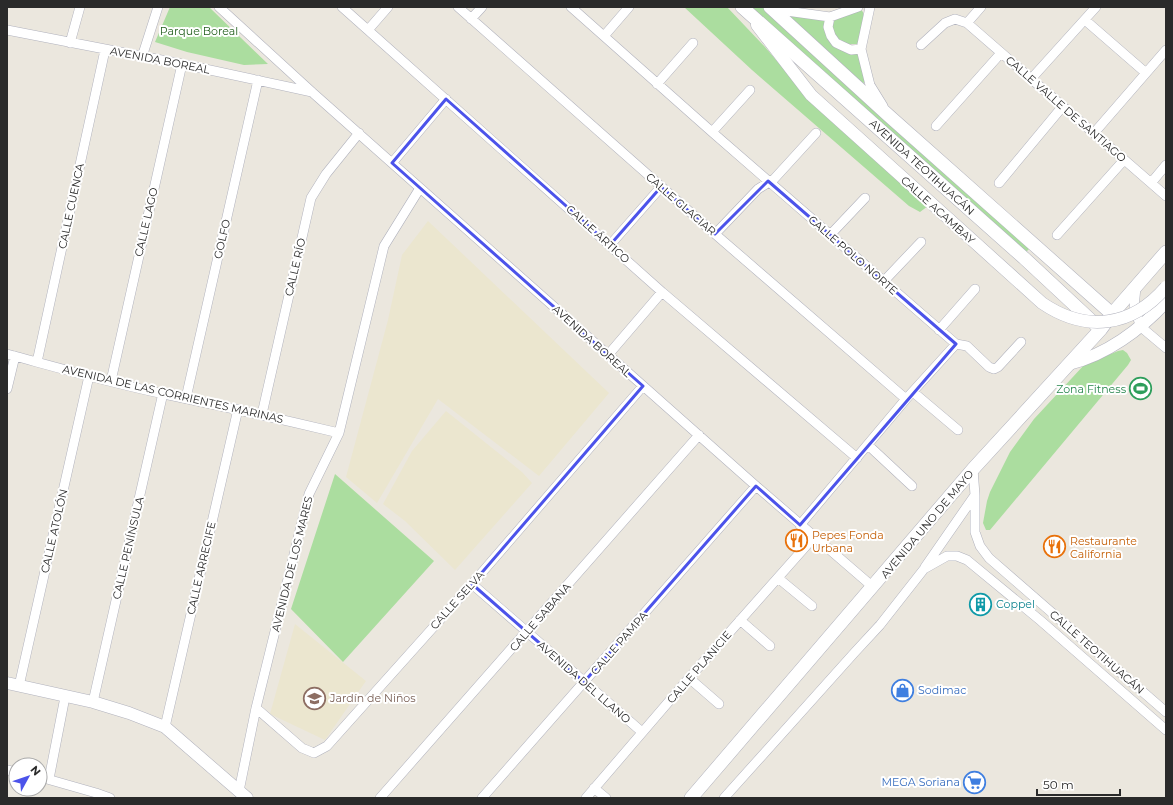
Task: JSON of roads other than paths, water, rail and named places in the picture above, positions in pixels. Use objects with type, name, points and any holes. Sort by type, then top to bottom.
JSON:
[{"type":"main road","name":"AVENIDA TEOTIHUACÁN","points":[[744,8],[1024,258],[1101,329]]},
{"type":"main road","name":"AVENIDA TEOTIHUACÁN","points":[[771,8],[888,115],[1112,314]]},
{"type":"main road","points":[[1024,258],[1035,246]]},
{"type":"main road","name":"AVENIDA UNO DE MAYO","points":[[691,798],[973,469],[1101,329],[1112,314],[1166,252]]},
{"type":"street","points":[[70,43],[80,7]]},
{"type":"street","points":[[142,57],[158,7]]},
{"type":"street","name":"AVENIDA BOREAL","points":[[219,7],[313,93],[608,355],[800,525],[873,587]]},
{"type":"street","name":"CALLE ÁRTICO","points":[[342,7],[662,292],[857,458]]},
{"type":"street","points":[[368,30],[388,7]]},
{"type":"street","name":"CALLE GLACIAR","points":[[458,7],[661,187],[906,399]]},
{"type":"street","points":[[471,19],[482,7]]},
{"type":"street","name":"CALLE POLO NORTE","points":[[571,7],[657,84],[956,344],[967,346],[989,367],[994,369],[998,367],[1021,342]]},
{"type":"street","points":[[604,36],[629,7]]},
{"type":"street","points":[[771,8],[830,17],[858,7]]},
{"type":"street","points":[[870,7],[861,49],[870,85],[888,115]]},
{"type":"street","points":[[921,45],[945,23],[955,19],[966,23],[981,7]]},
{"type":"street","points":[[1031,79],[1096,7]]},
{"type":"street","name":"CALLE ACAMBAY","points":[[744,8],[811,95],[1042,303],[1051,309],[1070,318],[1092,322],[1114,321],[1142,309],[1158,296],[1166,287]]},
{"type":"street","points":[[830,17],[828,27],[831,36],[836,42],[851,50],[861,49]]},
{"type":"street","points":[[1085,20],[1146,73]]},
{"type":"street","name":"CALLE VALLE DE SANTIAGO","points":[[966,23],[1166,196]]},
{"type":"street","name":"AVENIDA BOREAL","points":[[7,30],[182,64],[313,93]]},
{"type":"street","points":[[657,84],[693,43]]},
{"type":"street","name":"CALLE CUENCA","points":[[38,362],[105,50]]},
{"type":"street","points":[[1094,133],[1166,50]]},
{"type":"street","points":[[936,126],[1001,53]]},
{"type":"street","name":"CALLE LAGO","points":[[111,381],[182,64]]},
{"type":"street","name":"GOLFO","points":[[186,398],[258,80]]},
{"type":"street","points":[[712,132],[750,90]]},
{"type":"street","points":[[392,163],[446,100]]},
{"type":"street","points":[[999,183],[1063,106]]},
{"type":"street","points":[[715,234],[758,189],[768,181],[774,179],[816,133]]},
{"type":"street","name":"CALLE RÍO","points":[[262,414],[311,198],[326,174],[359,134]]},
{"type":"street","points":[[1058,235],[1124,160]]},
{"type":"street","points":[[1151,183],[1166,165]]},
{"type":"street","points":[[610,245],[661,187]]},
{"type":"street","name":"AVENIDA DE LOS MARES","points":[[243,794],[256,708],[309,494],[339,433],[384,246],[420,188]]},
{"type":"street","points":[[830,235],[865,198]]},
{"type":"street","points":[[884,281],[921,242]]},
{"type":"street","points":[[1136,286],[1134,308],[1141,327],[1166,348]]},
{"type":"street","points":[[940,330],[975,288]]},
{"type":"street","points":[[608,355],[662,292]]},
{"type":"street","points":[[1069,364],[1092,357],[1104,351],[1141,327],[1166,302]]},
{"type":"street","points":[[800,525],[906,399],[956,344]]},
{"type":"street","points":[[7,389],[11,355]]},
{"type":"street","name":"AVENIDA DE LAS CORRIENTES MARINAS","points":[[11,355],[163,394],[262,414],[339,433]]},
{"type":"street","name":"CALLE ATOLÓN","points":[[13,684],[89,376]]},
{"type":"street","name":"CALLE SELVA","points":[[256,708],[302,748],[314,753],[326,746],[472,584],[643,386]]},
{"type":"street","points":[[913,392],[958,430]]},
{"type":"street","name":"CALLE PENÍNSULA","points":[[93,702],[163,394]]},
{"type":"street","name":"CALLE ARRECIFE","points":[[164,727],[238,409]]},
{"type":"street","name":"CALLE SABANA","points":[[380,798],[699,435]]},
{"type":"street","points":[[868,445],[912,486]]},
{"type":"street","name":"CALLE TEOTIHUACÁN","points":[[973,469],[975,494],[975,532],[980,546],[989,558],[1166,712]]},
{"type":"street","name":"CALLE PAMPA","points":[[482,798],[756,486]]},
{"type":"street","points":[[724,798],[880,625],[924,569],[975,494]]},
{"type":"street","name":"CALLE PLANICIE","points":[[586,798],[689,678],[814,537]]},
{"type":"street","name":"CALLE TEOTIHUACÁN","points":[[924,569],[947,556],[957,556],[967,560],[1041,621],[1166,730]]},
{"type":"street","points":[[778,578],[812,606]]},
{"type":"street","name":"AVENIDA DEL LLANO","points":[[472,584],[642,732]]},
{"type":"street","points":[[740,620],[770,646]]},
{"type":"street","points":[[689,678],[719,704]]},
{"type":"street","points":[[13,684],[65,697],[93,702],[129,713],[164,727],[243,794]]},
{"type":"street","points":[[48,763],[65,697]]},
{"type":"street","points":[[48,779],[110,798]]},
{"type":"street","points":[[594,788],[606,798]]},
{"type":"place","name":"Zona Fitness","points":[[1141,389]]},
{"type":"place","name":"Pepes Fonda Urbana","points":[[797,541]]},
{"type":"place","name":"Restaurante California","points":[[1054,547]]},
{"type":"place","name":"Coppel","points":[[981,604]]},
{"type":"place","name":"Sodimac","points":[[902,690]]},
{"type":"place","name":"Jardín de Niños","points":[[315,698]]},
{"type":"place","name":"MEGA Soriana","points":[[975,782]]},
{"type":"park label","name":"Parque Boreal","points":[[199,31]]}]
